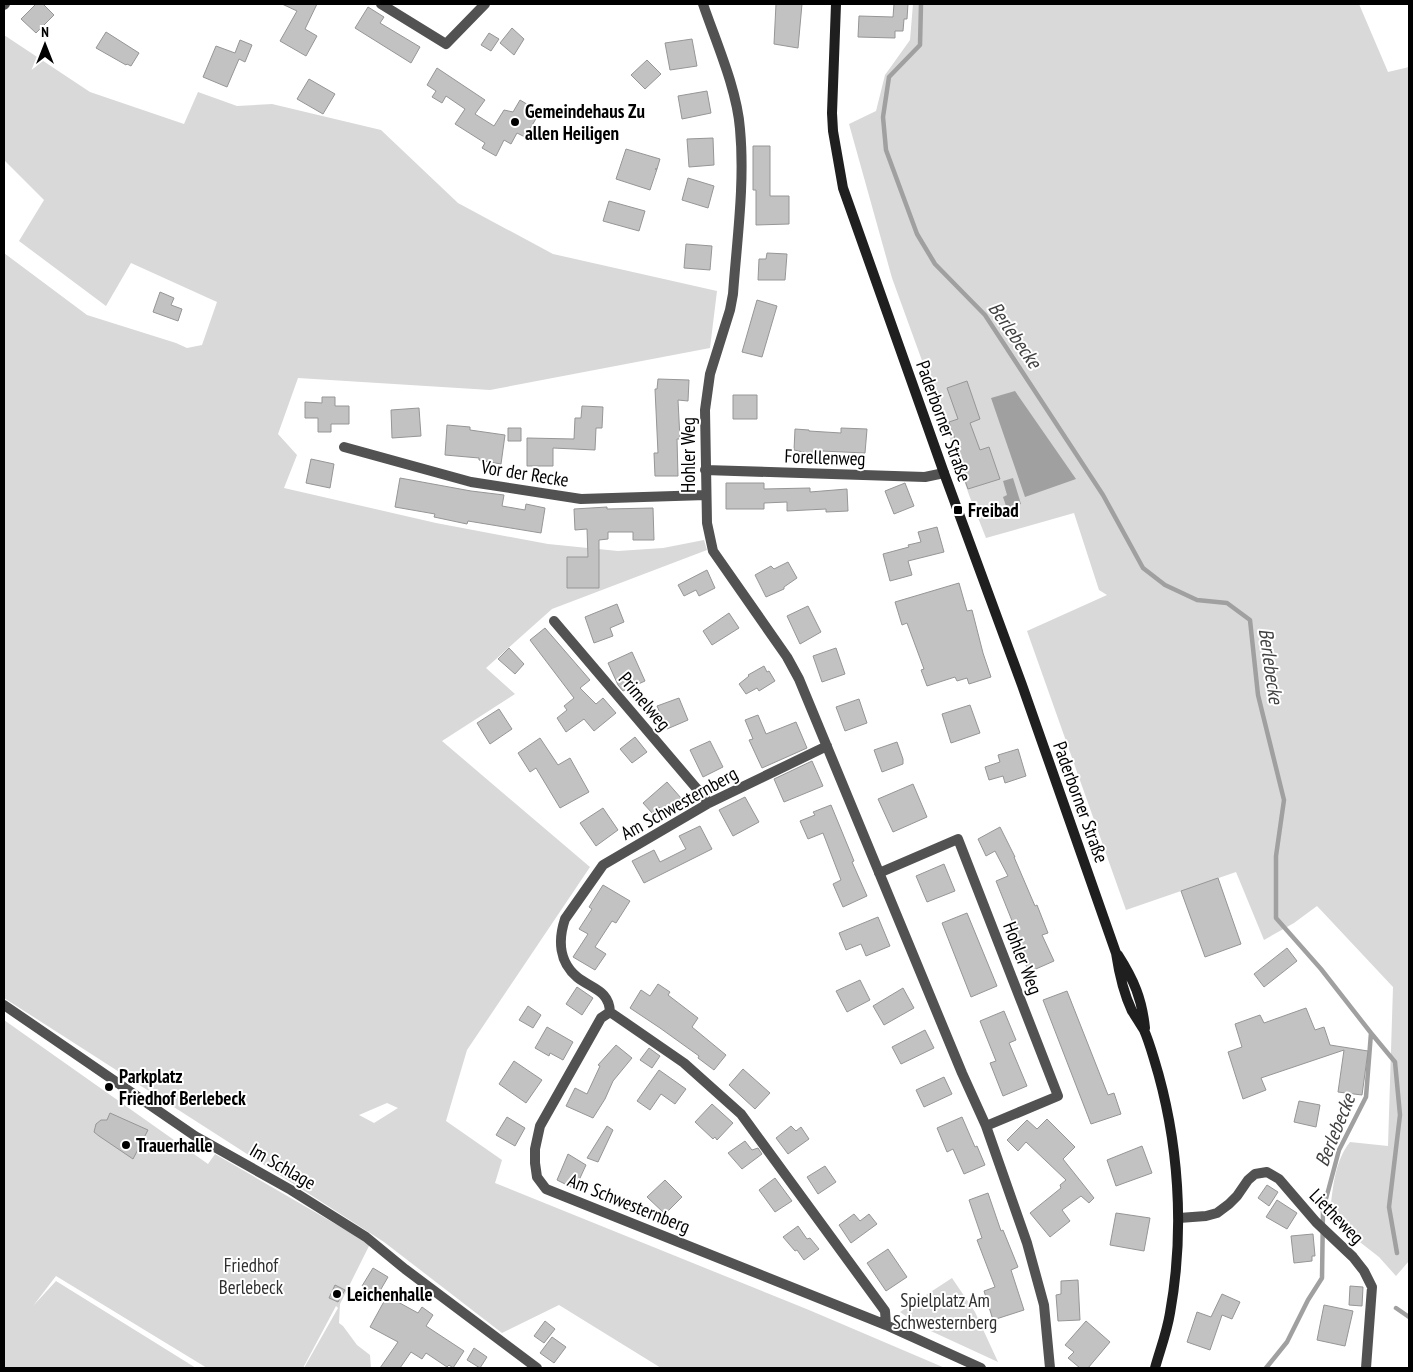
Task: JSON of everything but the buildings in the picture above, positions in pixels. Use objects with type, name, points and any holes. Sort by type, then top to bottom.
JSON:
[{"type":"main road","name":"Paderborner Straße","points":[[836,4],[832,112],[833,131],[843,188],[1116,952],[1120,980],[1132,1010],[1145,1032],[1154,1059],[1170,1130],[1179,1218],[1177,1265],[1170,1315],[1155,1368]]},
{"type":"street","points":[[381,4],[446,44],[485,4]]},
{"type":"street","name":"Hohler Weg","points":[[703,4],[730,80],[740,127],[742,176],[733,294],[730,310],[710,374],[705,410],[707,523],[713,551],[787,657],[799,679],[986,1126],[1027,1243],[1044,1305],[1050,1368]]},
{"type":"street","name":"Vor der Recke","points":[[344,447],[471,482],[581,499],[706,495]]},
{"type":"street","name":"Forellenweg","points":[[705,470],[925,477],[944,473]]},
{"type":"street","name":"Primelweg","points":[[554,620],[709,803]]},
{"type":"street","name":"Am Schwesternberg","points":[[827,746],[709,803],[603,865],[565,919],[561,929],[560,941],[566,965],[577,976],[602,992],[610,1003],[610,1012],[601,1018],[540,1126],[534,1149],[537,1177],[546,1189],[886,1325],[981,1368]]},
{"type":"street","name":"Hohler Weg","points":[[879,873],[958,839],[1058,1096],[986,1126]]},
{"type":"street","name":"Im Schlage","points":[[4,1006],[196,1136],[291,1190],[366,1237],[405,1269],[537,1368]]},
{"type":"street","points":[[610,1012],[684,1063],[741,1114],[885,1311],[886,1325]]},
{"type":"street","name":"Lietheweg","points":[[1179,1218],[1206,1216],[1217,1213],[1233,1200],[1255,1174],[1267,1172],[1279,1179],[1316,1222],[1353,1257],[1364,1271],[1372,1287],[1366,1368]]},
{"type":"green space","points":[[913,4],[1359,4],[1388,72],[1409,67],[1409,1261],[1396,1276],[1379,1257],[1329,1218],[1337,1169],[1344,1150],[1350,1142],[1388,1146],[1393,987],[1317,906],[1294,923],[1264,940],[1236,872],[1126,910],[1027,631],[1107,595],[1099,590],[1074,513],[986,538],[892,278],[849,124],[876,111],[885,75],[910,40]]},
{"type":"green space","points":[[4,35],[90,92],[184,124],[198,92],[237,106],[272,104],[381,130],[458,203],[553,254],[717,291],[710,348],[490,390],[298,378],[278,434],[297,455],[284,488],[436,523],[548,544],[618,551],[663,548],[704,540],[707,550],[552,609],[486,668],[515,694],[442,741],[590,867],[467,1050],[446,1121],[502,1160],[495,1183],[809,1310],[945,1368],[661,1368],[559,1305],[502,1333],[384,1242],[4,998],[4,253],[87,315],[187,348],[202,345],[217,302],[131,263],[106,306],[19,241],[44,200],[4,160]],"holes":[[[387,1103],[398,1108],[374,1123],[359,1115]]]},
{"type":"green space","name":"Friedhof Berlebeck","points":[[4,1020],[208,1164],[215,1154],[370,1244],[340,1304],[339,1323],[357,1345],[370,1355],[371,1368],[304,1368],[338,1308],[336,1306],[303,1368],[207,1368],[56,1276],[33,1306],[56,1281],[196,1368],[4,1368]]},
{"type":"green space","name":"Spielplatz Am Schwesternberg","points":[[952,1278],[975,1312],[998,1362],[920,1326],[900,1312]]},
{"type":"shaded area","points":[[1015,391],[1076,479],[1025,497],[991,398]]},
{"type":"shaded area","points":[[1013,478],[1021,504],[1007,509],[1003,497],[1007,495],[1003,481]]},
{"type":"waterway","name":"Berlebecke","points":[[921,4],[920,45],[889,77],[883,117],[886,150],[917,234],[935,264],[985,315],[1103,495],[1143,568],[1165,585],[1197,600],[1227,603],[1250,620],[1258,695],[1284,800],[1276,856],[1276,918],[1321,969],[1371,1033],[1366,1097],[1339,1150],[1323,1210],[1322,1278],[1308,1300],[1287,1342],[1266,1368]]},
{"type":"waterway","points":[[1371,1033],[1395,1062],[1400,1115],[1389,1207],[1397,1253]]},
{"type":"waterway","points":[[1396,1308],[1409,1317]]},
{"type":"place","name":"Gemeindehaus Zu allen Heiligen","points":[[515,122]]},
{"type":"place","name":"Freibad","points":[[958,510]]},
{"type":"place","name":"Parkplatz Friedhof Berlebeck","points":[[109,1087]]},
{"type":"place","name":"Trauerhalle","points":[[126,1145]]},
{"type":"place","name":"Leichenhalle","points":[[337,1294]]}]
